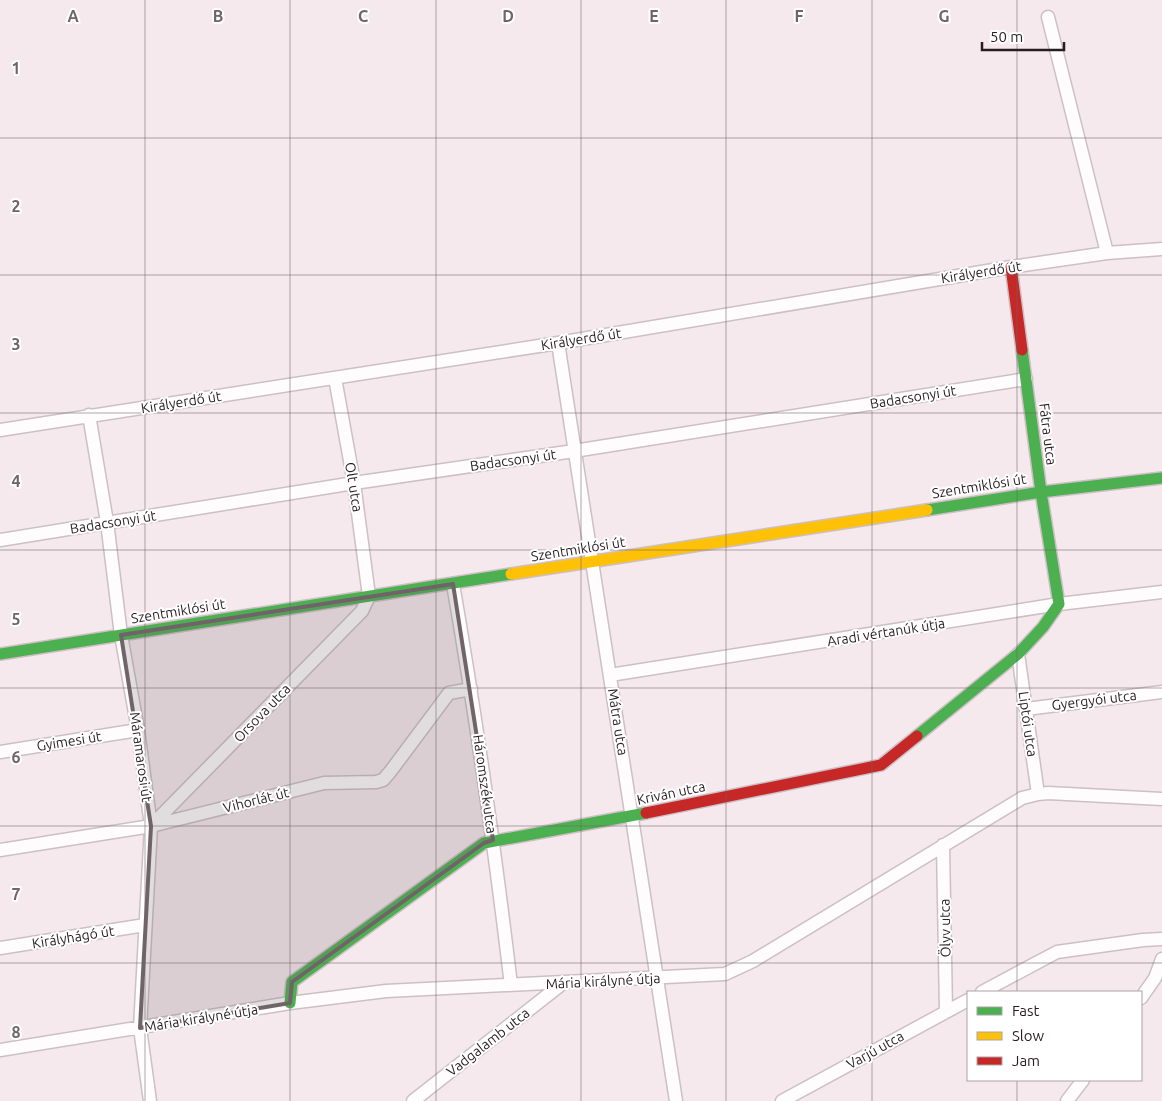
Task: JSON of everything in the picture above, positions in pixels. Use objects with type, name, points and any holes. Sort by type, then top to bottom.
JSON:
[{"type":"street","points":[[1048,17],[1107,253]]},
{"type":"street","name":"Királyerdő út","points":[[0,430],[558,343],[1011,267],[1107,253],[1162,249]]},
{"type":"street","name":"Fátra utca","points":[[1011,267],[1040,492],[1059,604]]},
{"type":"street","name":"Mátra utca","points":[[558,343],[676,1101]]},
{"type":"street","name":"Olt utca","points":[[335,378],[354,483],[369,596]]},
{"type":"street","name":"Badacsonyi út","points":[[0,540],[354,483],[574,452],[1026,379]]},
{"type":"street","name":"Máramarosi út","points":[[89,415],[107,522],[121,635],[138,730],[151,826],[140,1028],[150,1101]]},
{"type":"street","name":"Szentmiklósi út","points":[[0,654],[1040,492],[1162,478]]},
{"type":"street","name":"Háromszék utca","points":[[453,584],[471,689],[493,840],[511,985]]},
{"type":"street","name":"Aradi vértanúk útja","points":[[610,675],[1059,604],[1162,592]]},
{"type":"street","name":"Orsova utca","points":[[151,826],[362,611],[369,596]]},
{"type":"street","name":"Kriván utca","points":[[290,1003],[292,982],[484,843],[632,816],[882,765],[1018,654],[1043,627],[1059,604]]},
{"type":"street","name":"Liptói utca","points":[[1018,654],[1038,794]]},
{"type":"street","name":"Vihorlát út","points":[[0,850],[151,826],[324,783],[376,782],[383,780],[448,693],[471,689]]},
{"type":"street","name":"Gyergyói utca","points":[[1026,709],[1162,692]]},
{"type":"street","name":"Gyimesi út","points":[[0,752],[138,730]]},
{"type":"street","name":"Mária királyné útja","points":[[0,1050],[290,1003],[386,991],[725,974],[738,969],[1022,798],[1038,794],[1162,799]]},
{"type":"street","name":"Ölyv utca","points":[[943,845],[946,1012]]},
{"type":"street","name":"Királyhágó út","points":[[0,948],[146,926]]},
{"type":"street","points":[[984,991],[1057,952],[1162,939]]},
{"type":"street","points":[[1142,997],[1155,978],[1162,959]]},
{"type":"street","name":"Vadgalamb utca","points":[[413,1101],[563,983]]},
{"type":"street","name":"Varjú utca","points":[[782,1101],[967,1001]]},
{"type":"street","points":[[1067,1101],[1082,1081]]},
{"type":"highlighted area","points":[[453,584],[493,840],[484,843],[292,982],[290,1003],[140,1028],[151,826],[121,635]]},
{"type":"traffic: fast","points":[[917,736],[1018,654],[1043,627],[1059,604],[1041,492],[1022,350]]},
{"type":"traffic: fast","points":[[927,510],[1041,492],[1162,478]]},
{"type":"traffic: fast","points":[[0,654],[511,574]]},
{"type":"traffic: fast","points":[[290,1003],[292,982],[484,843],[646,813]]},
{"type":"traffic: slow","points":[[511,574],[927,510]]},
{"type":"traffic: jam","points":[[1011,267],[1022,350]]},
{"type":"traffic: jam","points":[[646,813],[881,765],[917,736]]}]
